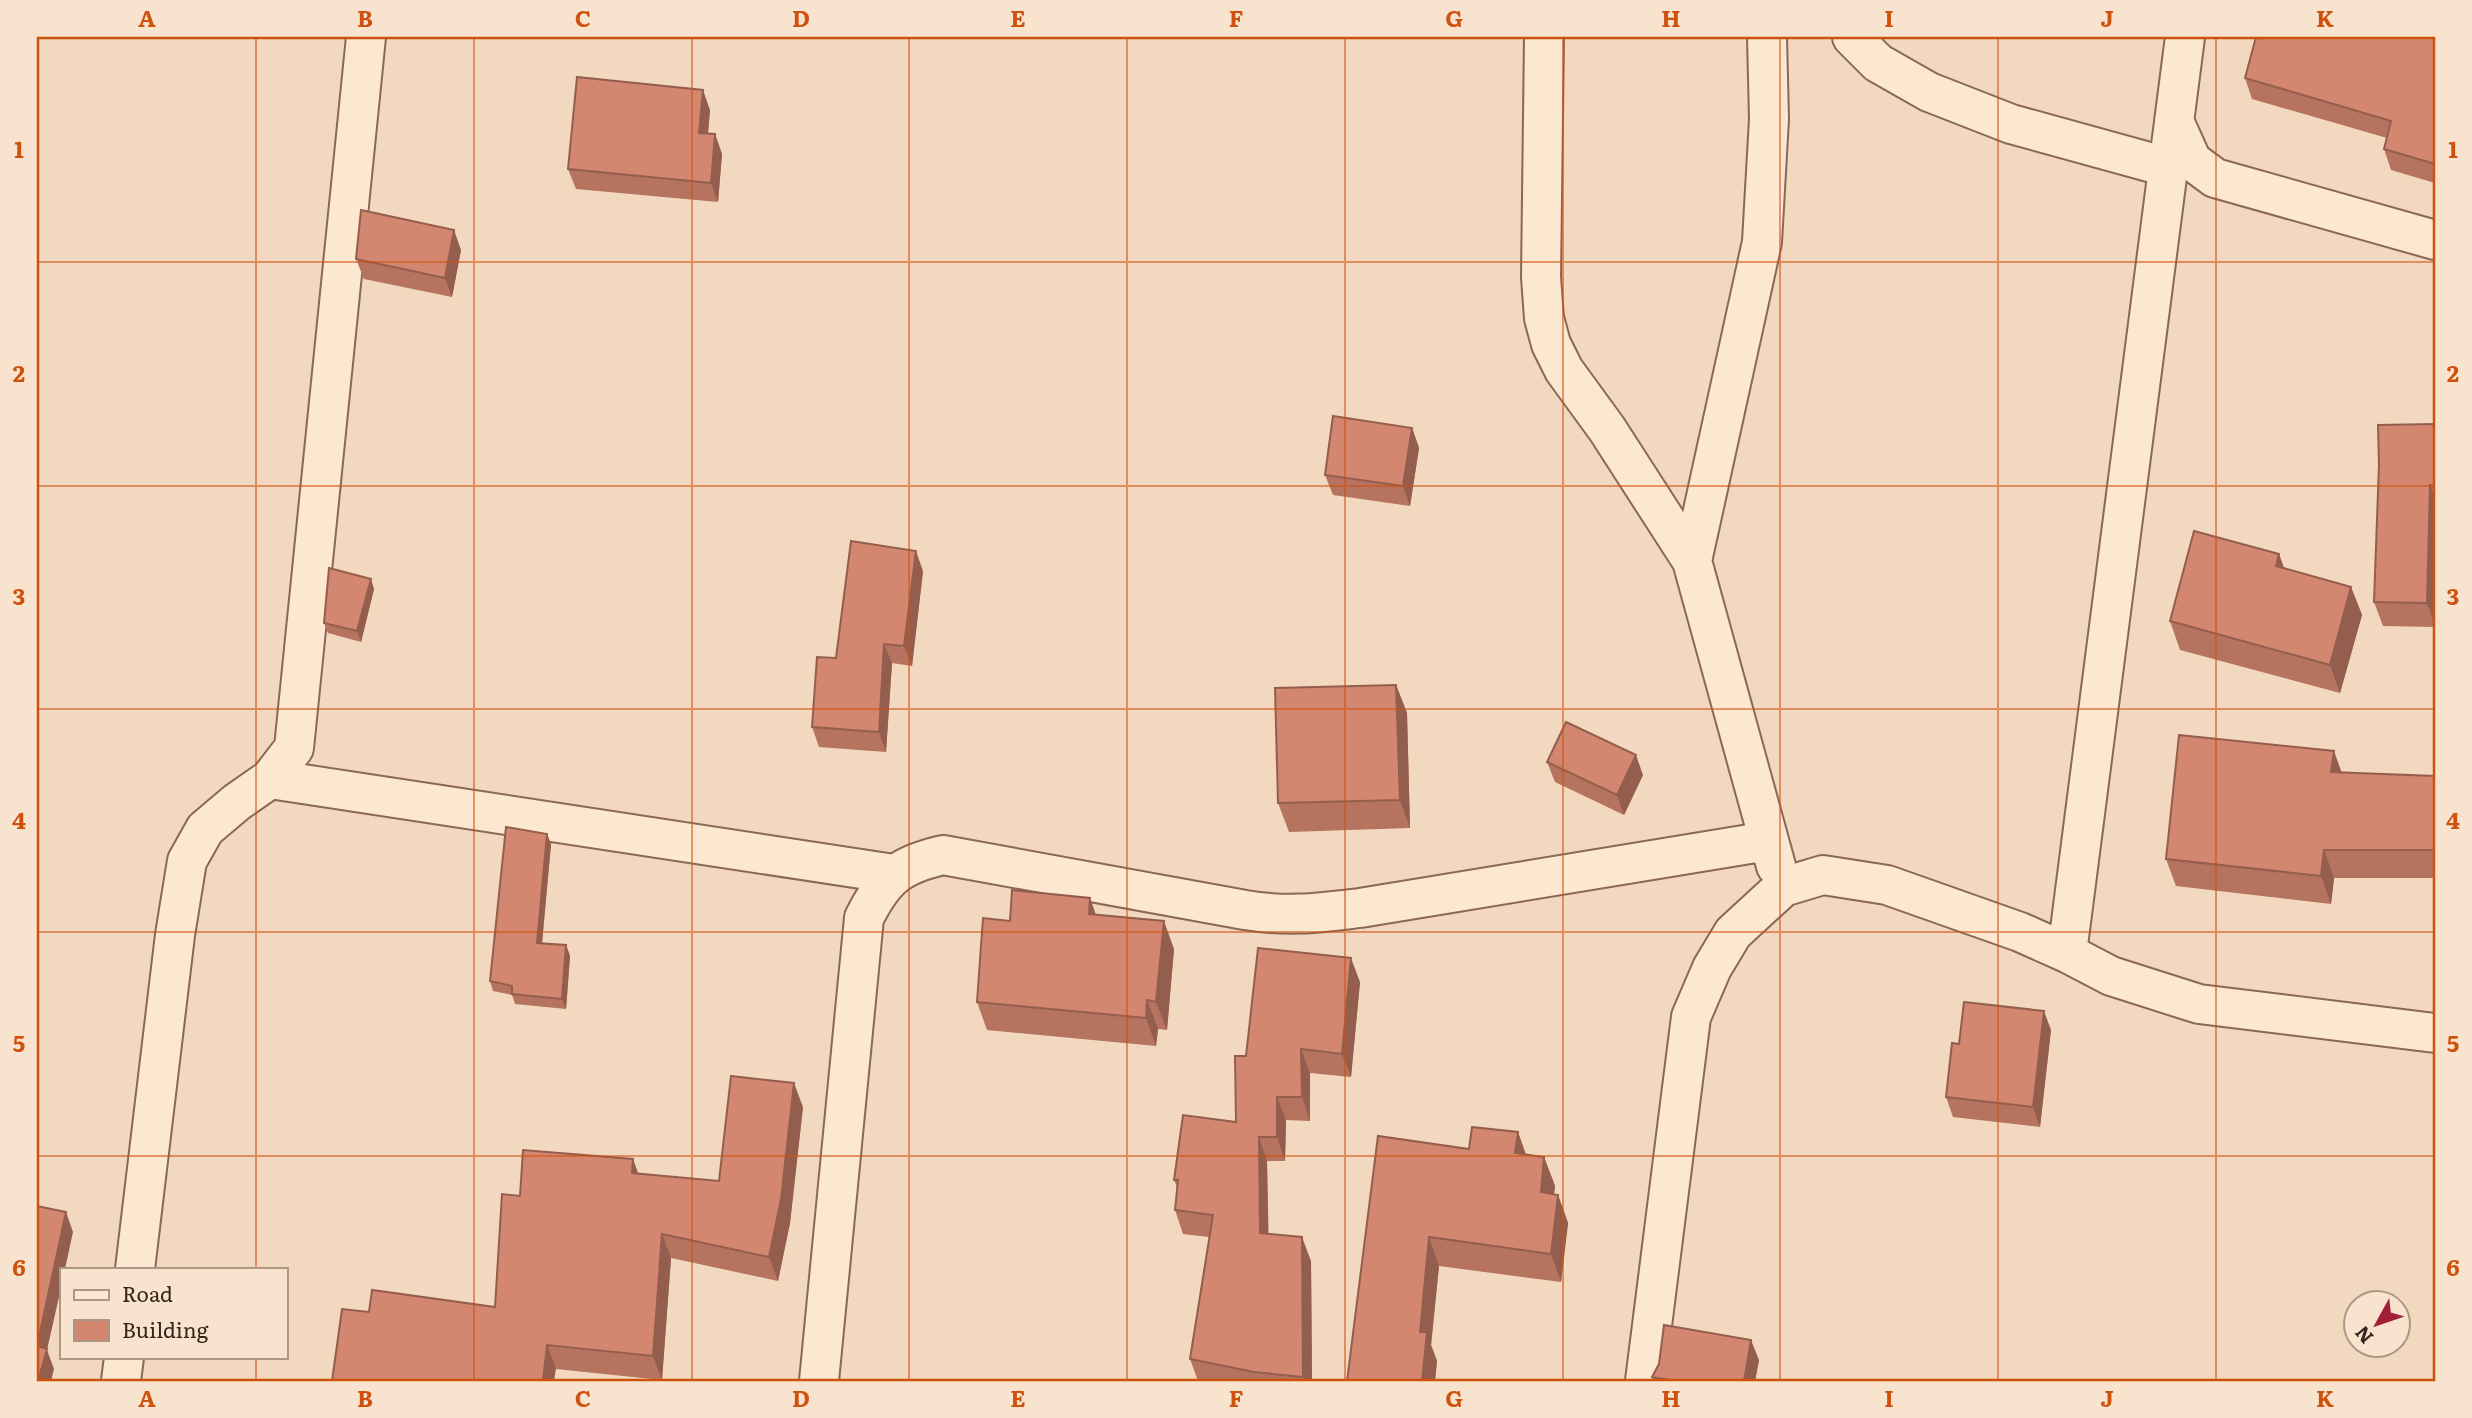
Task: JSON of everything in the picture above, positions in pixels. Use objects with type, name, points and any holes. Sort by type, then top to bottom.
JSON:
[{"type":"street","points":[[135,1268],[175,935],[187,861],[205,829],[270,779],[295,748],[366,37]]},
{"type":"street","points":[[1544,37],[1541,277],[1544,317],[1550,344],[1564,370],[1607,429],[1692,561],[1783,887]]},
{"type":"street","points":[[1692,561],[1762,242],[1769,119],[1767,37]]},
{"type":"street","points":[[1852,37],[1878,63],[1929,92],[2011,124],[2167,167]]},
{"type":"street","points":[[2067,953],[2185,37]]},
{"type":"street","points":[[2174,121],[2192,161],[2215,178],[2435,240]]},
{"type":"street","points":[[270,779],[894,874]]},
{"type":"street","points":[[820,1381],[864,918],[876,894],[894,874],[917,861],[943,855],[1278,915],[1308,914],[1373,906],[1768,841]]},
{"type":"street","points":[[1645,1381],[1692,1017],[1712,968],[1733,933],[1783,887],[1823,875],[1887,885],[2020,932],[2111,976],[2199,1004],[2435,1033]]},
{"type":"street","points":[[121,1381],[124,1358]]},
{"type":"building","points":[[2256,37],[2435,37],[2435,164],[2384,149],[2391,121],[2245,78]]},
{"type":"building","points":[[577,77],[703,90],[699,133],[715,134],[711,183],[568,169]]},
{"type":"building","points":[[361,210],[454,230],[445,278],[356,259]]},
{"type":"building","points":[[1333,416],[1412,428],[1403,486],[1325,475]]},
{"type":"building","points":[[2435,424],[2435,486],[2430,485],[2427,603],[2374,602],[2378,425]]},
{"type":"building","points":[[2194,531],[2279,554],[2276,566],[2351,587],[2330,665],[2170,621]]},
{"type":"building","points":[[851,541],[916,551],[904,646],[884,644],[879,732],[812,727],[817,657],[836,658]]},
{"type":"building","points":[[329,568],[371,579],[357,631],[324,623]]},
{"type":"building","points":[[1396,685],[1400,800],[1278,803],[1275,688]]},
{"type":"building","points":[[1566,722],[1636,755],[1617,795],[1547,762]]},
{"type":"building","points":[[2179,735],[2334,751],[2331,772],[2435,776],[2435,850],[2324,850],[2321,876],[2166,859]]},
{"type":"building","points":[[506,827],[547,834],[537,943],[566,945],[562,999],[512,994],[512,986],[490,981]]},
{"type":"building","points":[[1012,890],[1090,898],[1089,914],[1164,921],[1156,1002],[1147,1000],[1146,1018],[977,1002],[983,918],[1010,921]]},
{"type":"building","points":[[1258,948],[1351,958],[1342,1054],[1301,1049],[1302,1097],[1277,1097],[1277,1137],[1259,1137],[1260,1233],[1302,1237],[1303,1377],[1254,1372],[1190,1359],[1213,1215],[1175,1210],[1178,1180],[1174,1180],[1183,1115],[1236,1122],[1235,1056],[1246,1056]]},
{"type":"building","points":[[1964,1002],[2044,1011],[2033,1107],[1946,1097],[1952,1043],[1959,1044]]},
{"type":"building","points":[[731,1076],[794,1083],[781,1199],[769,1257],[662,1234],[653,1356],[547,1345],[543,1381],[332,1381],[342,1309],[369,1312],[372,1290],[495,1307],[502,1194],[520,1196],[523,1150],[633,1159],[632,1173],[719,1181]]},
{"type":"building","points":[[1472,1127],[1518,1132],[1515,1153],[1544,1157],[1541,1192],[1558,1195],[1551,1254],[1429,1237],[1420,1332],[1427,1332],[1422,1381],[1347,1381],[1378,1136],[1469,1149]]},
{"type":"building","points":[[37,1206],[66,1212],[37,1346]]},
{"type":"building","points":[[1664,1325],[1751,1340],[1744,1381],[1676,1381],[1652,1377],[1659,1364]]},
{"type":"building","points":[[37,1346],[47,1349],[38,1381],[37,1381]]}]
